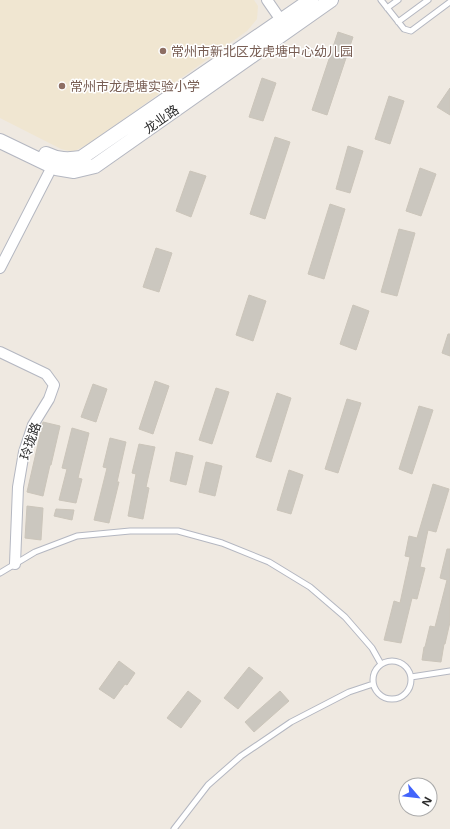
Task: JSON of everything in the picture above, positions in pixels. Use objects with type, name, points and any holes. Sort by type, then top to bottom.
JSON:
[{"type":"street","points":[[267,0],[285,26]]},
{"type":"street","name":"龙业路","points":[[285,26],[311,0]]},
{"type":"street","name":"龙业路","points":[[0,141],[54,163],[81,158],[239,48],[285,26],[331,0]]},
{"type":"street","name":"龙业路","points":[[0,130],[54,163]]},
{"type":"street","points":[[0,268],[54,163]]},
{"type":"street","name":"玲珑路","points":[[0,352],[46,374],[54,385],[49,399],[33,424],[24,452],[18,487],[15,564]]},
{"type":"lane","points":[[381,0],[404,29],[411,31],[450,2]]},
{"type":"lane","points":[[387,8],[398,0]]},
{"type":"lane","points":[[398,22],[428,0]]},
{"type":"lane","points":[[0,573],[35,552],[77,536],[130,531],[178,531],[222,543],[269,562],[310,587],[345,617],[372,648],[381,664]]},
{"type":"lane","points":[[388,661],[396,661],[403,664],[411,677],[411,685],[407,693],[401,698],[393,700],[384,699],[378,694],[373,684],[373,674],[376,668],[388,661]]},
{"type":"lane","points":[[411,677],[450,671]]},
{"type":"lane","points":[[174,829],[208,785],[241,756],[291,722],[349,692],[373,684]]},
{"type":"shaded area","name":"常州市龙虎塘实验小学","points":[[0,0],[254,0],[258,6],[257,19],[247,31],[90,143],[73,152],[61,149],[0,118]]},
{"type":"building","points":[[338,32],[353,37],[327,115],[312,110]]},
{"type":"building","points":[[262,78],[276,83],[263,121],[249,117]]},
{"type":"building","points":[[450,88],[450,115],[437,107]]},
{"type":"building","points":[[389,96],[404,101],[390,144],[375,139]]},
{"type":"building","points":[[275,137],[290,142],[265,219],[250,214]]},
{"type":"building","points":[[348,146],[363,151],[350,193],[336,189]]},
{"type":"building","points":[[420,168],[436,174],[421,216],[406,211]]},
{"type":"building","points":[[190,171],[206,176],[191,217],[176,211]]},
{"type":"building","points":[[330,204],[345,209],[324,279],[308,274]]},
{"type":"building","points":[[399,229],[415,233],[397,296],[381,292]]},
{"type":"building","points":[[156,248],[172,253],[159,292],[143,287]]},
{"type":"building","points":[[249,295],[266,301],[253,341],[236,335]]},
{"type":"building","points":[[353,305],[369,311],[356,350],[340,344]]},
{"type":"building","points":[[448,334],[450,334],[450,356],[442,353]]},
{"type":"building","points":[[155,381],[169,386],[153,434],[139,429]]},
{"type":"building","points":[[93,384],[107,389],[96,422],[81,417]]},
{"type":"building","points":[[216,388],[229,392],[212,444],[199,440]]},
{"type":"building","points":[[277,393],[291,398],[271,462],[256,457]]},
{"type":"building","points":[[347,399],[361,403],[338,473],[325,469]]},
{"type":"building","points":[[419,406],[433,410],[412,474],[399,469]]},
{"type":"building","points":[[43,422],[60,426],[43,496],[27,492]]},
{"type":"building","points":[[72,428],[89,433],[78,478],[82,479],[76,503],[59,500],[67,469],[62,468]]},
{"type":"building","points":[[110,438],[126,442],[117,482],[119,482],[109,523],[94,520],[107,468],[103,467]]},
{"type":"building","points":[[139,444],[155,447],[146,487],[149,488],[143,519],[128,516],[136,474],[132,473]]},
{"type":"building","points":[[176,452],[193,456],[186,485],[170,481]]},
{"type":"building","points":[[206,462],[222,466],[215,496],[199,492]]},
{"type":"building","points":[[289,470],[303,475],[291,514],[277,510]]},
{"type":"building","points":[[433,484],[449,489],[436,532],[428,530],[420,567],[425,568],[417,599],[412,598],[401,643],[384,640],[394,601],[400,603],[410,557],[405,556],[409,536],[417,538]]},
{"type":"building","points":[[27,506],[43,508],[41,540],[25,538]]},
{"type":"building","points":[[56,509],[74,510],[72,520],[54,516]]},
{"type":"building","points":[[447,549],[450,549],[450,622],[441,662],[422,660],[430,626],[435,627],[447,580],[440,578]]},
{"type":"building","points":[[119,661],[135,673],[127,685],[125,684],[114,699],[99,689]]},
{"type":"building","points":[[249,667],[263,678],[238,709],[224,698]]},
{"type":"building","points":[[188,691],[201,701],[181,728],[167,718]]},
{"type":"building","points":[[280,691],[289,701],[254,732],[245,722]]},
{"type":"place","name":"常州市新北区龙虎塘中心幼儿园","points":[[163,51]]},
{"type":"place","name":"常州市龙虎塘实验小学","points":[[62,86]]}]
